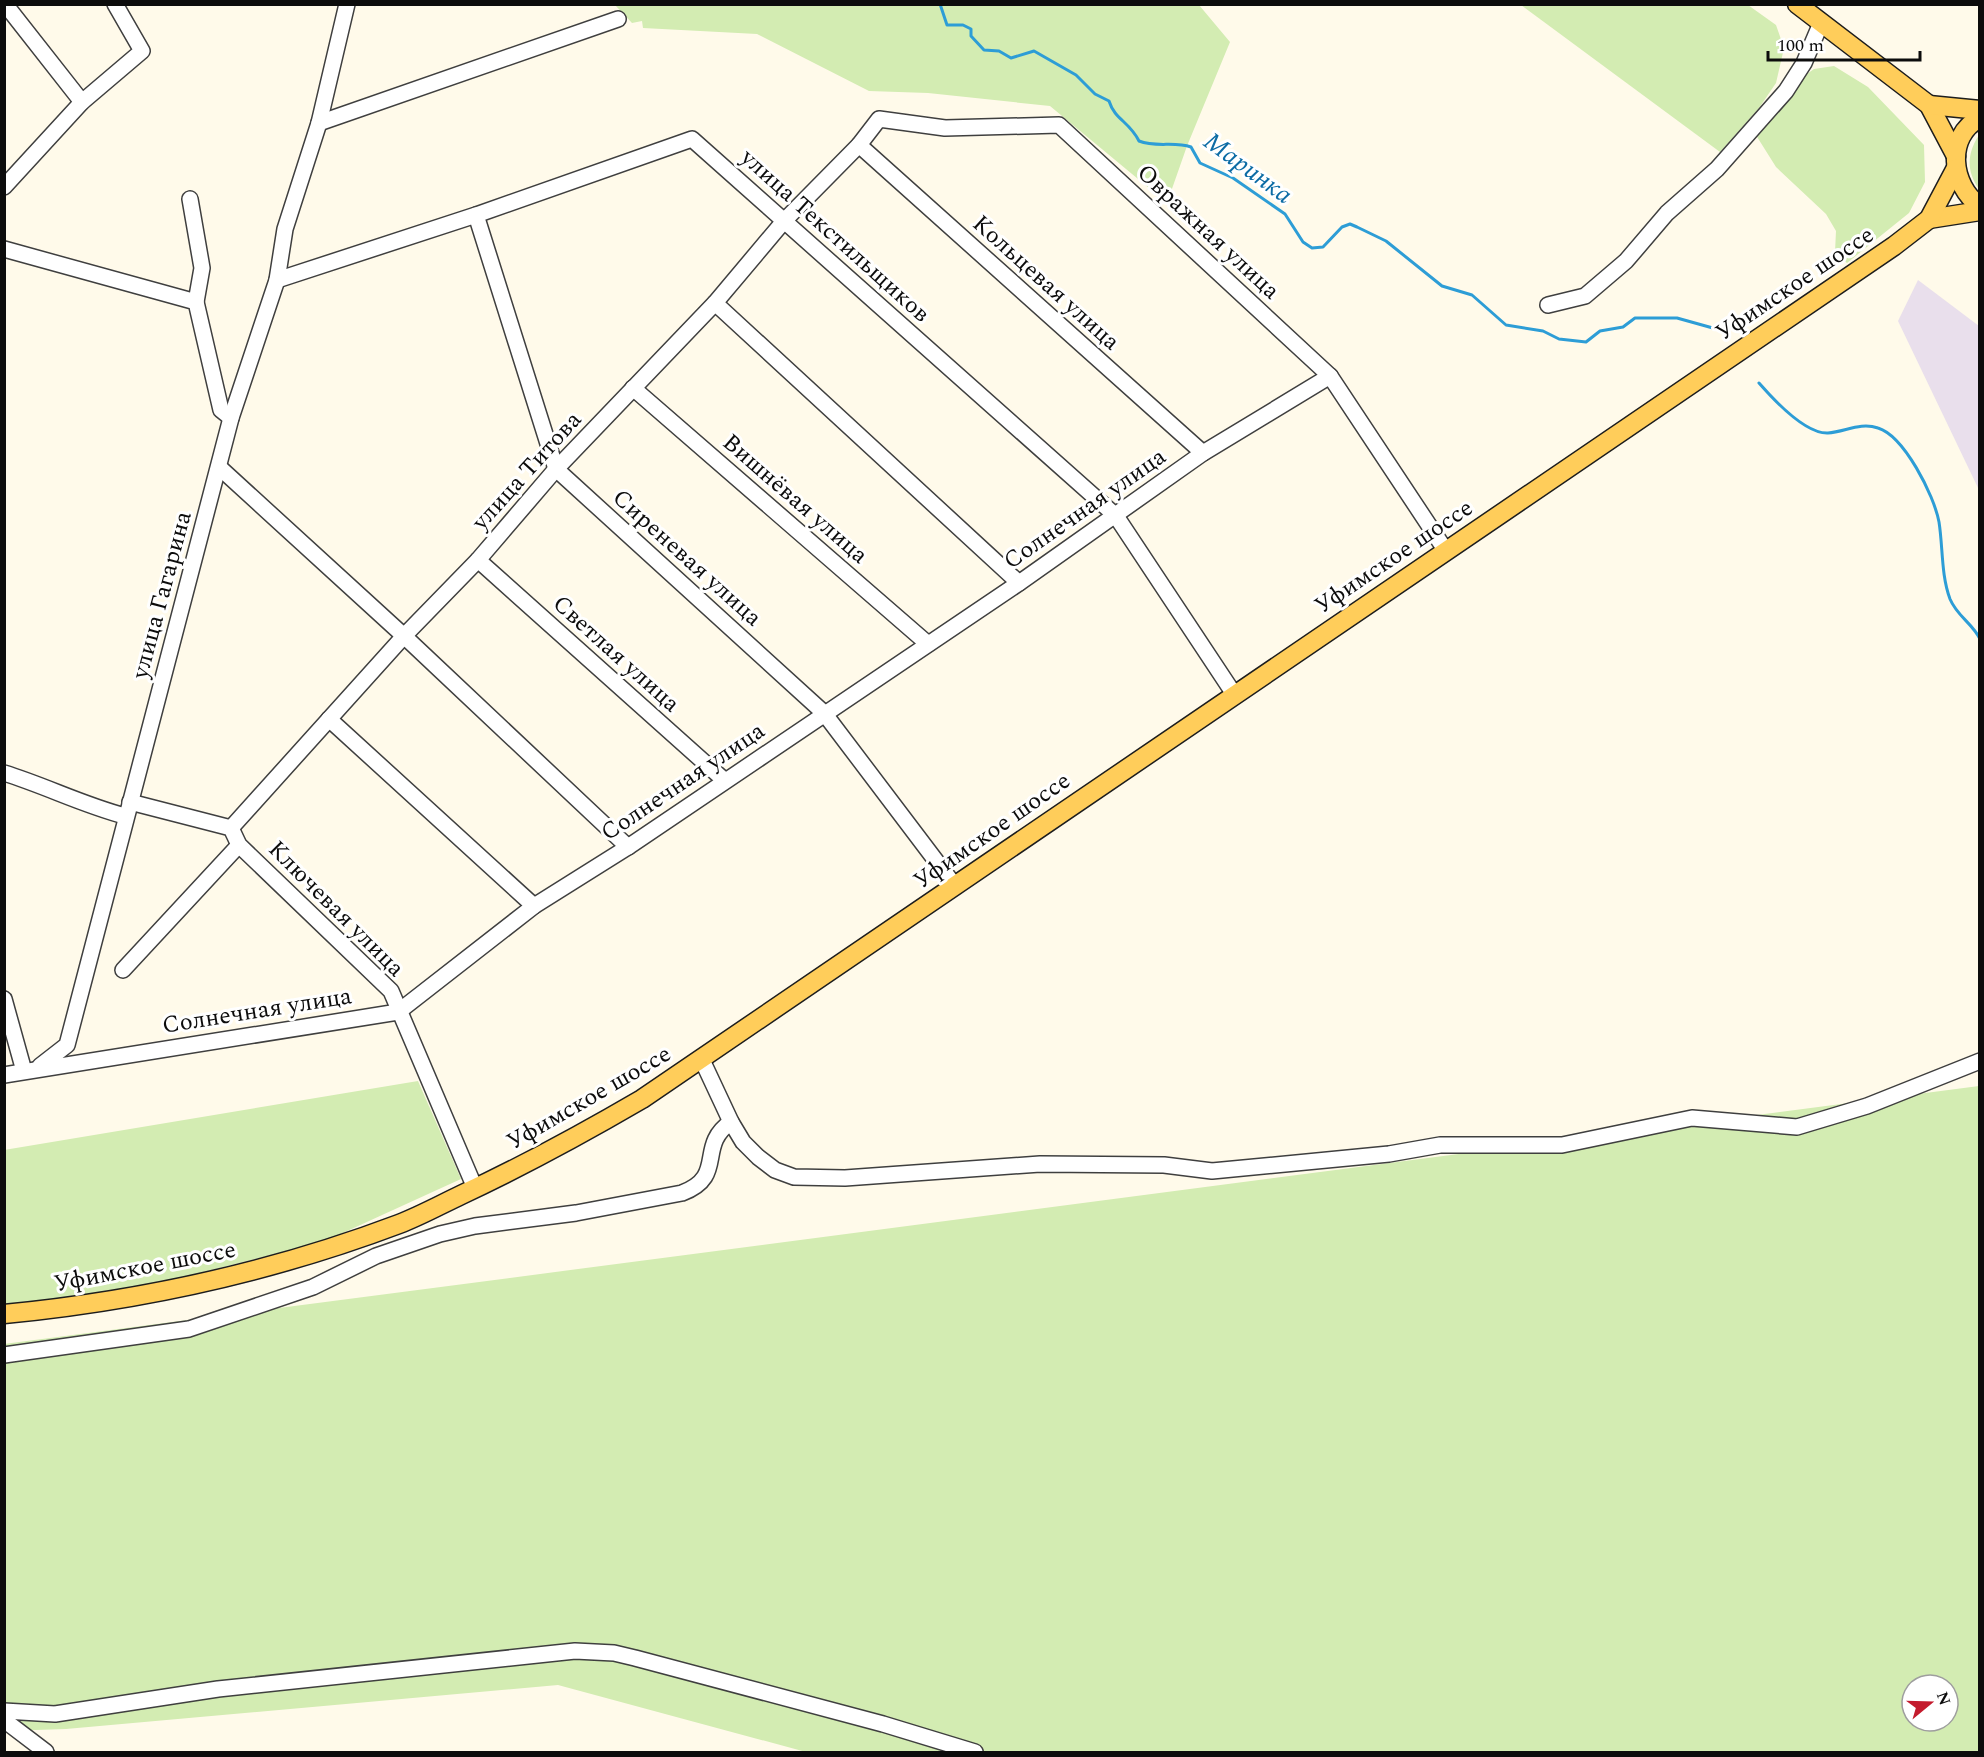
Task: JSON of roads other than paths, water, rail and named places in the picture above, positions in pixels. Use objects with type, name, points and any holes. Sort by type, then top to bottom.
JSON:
[{"type":"main road","points":[[1797,4],[1929,105],[1956,162],[1961,185],[1971,200],[1980,206]]},
{"type":"main road","points":[[1929,105],[1980,110]]},
{"type":"main road","points":[[1929,219],[1956,162],[1962,136],[1980,118]]},
{"type":"main road","points":[[1929,219],[1980,211]]},
{"type":"main road","name":"Уфимское шоссе","points":[[4,1314],[70,1308],[156,1293],[245,1272],[400,1223],[560,1147],[702,1060],[1234,694],[1894,246],[1929,219]]},
{"type":"street","points":[[5,4],[82,102]]},
{"type":"street","points":[[4,188],[82,102],[142,51],[115,4]]},
{"type":"street","points":[[319,123],[347,4]]},
{"type":"street","points":[[319,123],[618,19]]},
{"type":"street","points":[[1548,305],[1585,296],[1626,261],[1667,213],[1717,169],[1786,91],[1804,63],[1821,23]]},
{"type":"street","name":"Овражная улица","points":[[859,145],[879,119],[945,128],[1059,125],[1330,376],[1446,551]]},
{"type":"street","name":"улица Гагарина","points":[[31,1069],[67,1045],[231,418],[277,280],[285,229],[319,123]]},
{"type":"street","name":"улица Текстильщиков","points":[[277,280],[476,215],[692,138],[1116,516],[1234,694]]},
{"type":"street","name":"улица Титова","points":[[231,828],[404,636],[478,560],[556,469],[715,303],[784,221],[859,145]]},
{"type":"street","name":"Кольцевая улица","points":[[859,145],[1203,453]]},
{"type":"street","points":[[190,199],[202,268],[196,302],[221,410],[231,418]]},
{"type":"street","points":[[476,215],[556,469]]},
{"type":"street","points":[[4,249],[196,302]]},
{"type":"street","points":[[715,303],[1019,583]]},
{"type":"street","name":"Солнечная улица","points":[[4,1075],[398,1011],[534,906],[628,847],[724,780],[1019,583],[1203,453],[1330,376]]},
{"type":"street","name":"Вишнёвая улица","points":[[633,388],[928,644]]},
{"type":"street","points":[[219,467],[404,636],[628,847]]},
{"type":"street","name":"Сиреневая улица","points":[[556,469],[824,713],[955,886]]},
{"type":"street","name":"Светлая улица","points":[[478,560],[724,780]]},
{"type":"street","points":[[329,719],[534,906]]},
{"type":"street","points":[[4,773],[48,787],[85,806],[128,809],[231,828]]},
{"type":"street","name":"Ключевая улица","points":[[231,828],[239,845],[391,991],[475,1188]]},
{"type":"street","points":[[123,970],[239,845]]},
{"type":"street","points":[[4,999],[31,1069]]},
{"type":"street","points":[[702,1060],[731,1122],[743,1142],[758,1157],[775,1170],[794,1177],[844,1178],[1040,1164],[1164,1165],[1212,1171],[1389,1154],[1440,1145],[1562,1145],[1692,1118],[1797,1127],[1867,1106],[1980,1061]]},
{"type":"street","points":[[4,1356],[189,1329],[313,1287],[384,1253],[440,1234],[475,1226],[576,1213],[682,1193],[693,1189],[706,1178],[713,1142],[718,1133],[731,1122]]},
{"type":"street","points":[[4,1711],[55,1714],[218,1689],[575,1651],[614,1653],[635,1658],[883,1724],[975,1752]]},
{"type":"street","points":[[4,1720],[46,1752]]},
{"type":"waterway","name":"Маринка","points":[[940,4],[947,25],[963,25],[971,29],[971,36],[984,50],[999,51],[1011,58],[1034,51],[1076,75],[1095,94],[1109,101],[1139,141],[1191,147],[1200,163],[1233,178],[1285,214],[1303,242],[1312,248],[1323,247],[1342,227],[1350,224],[1386,241],[1442,286],[1472,295],[1506,325],[1543,331],[1559,339],[1586,342],[1600,331],[1623,327],[1635,318],[1677,318],[1720,330]]},
{"type":"waterway","name":"Маринка","points":[[1759,383],[1772,398],[1809,428],[1828,433],[1871,426],[1888,433],[1898,442],[1916,468],[1936,511],[1945,580],[1950,599],[1980,639]]}]
